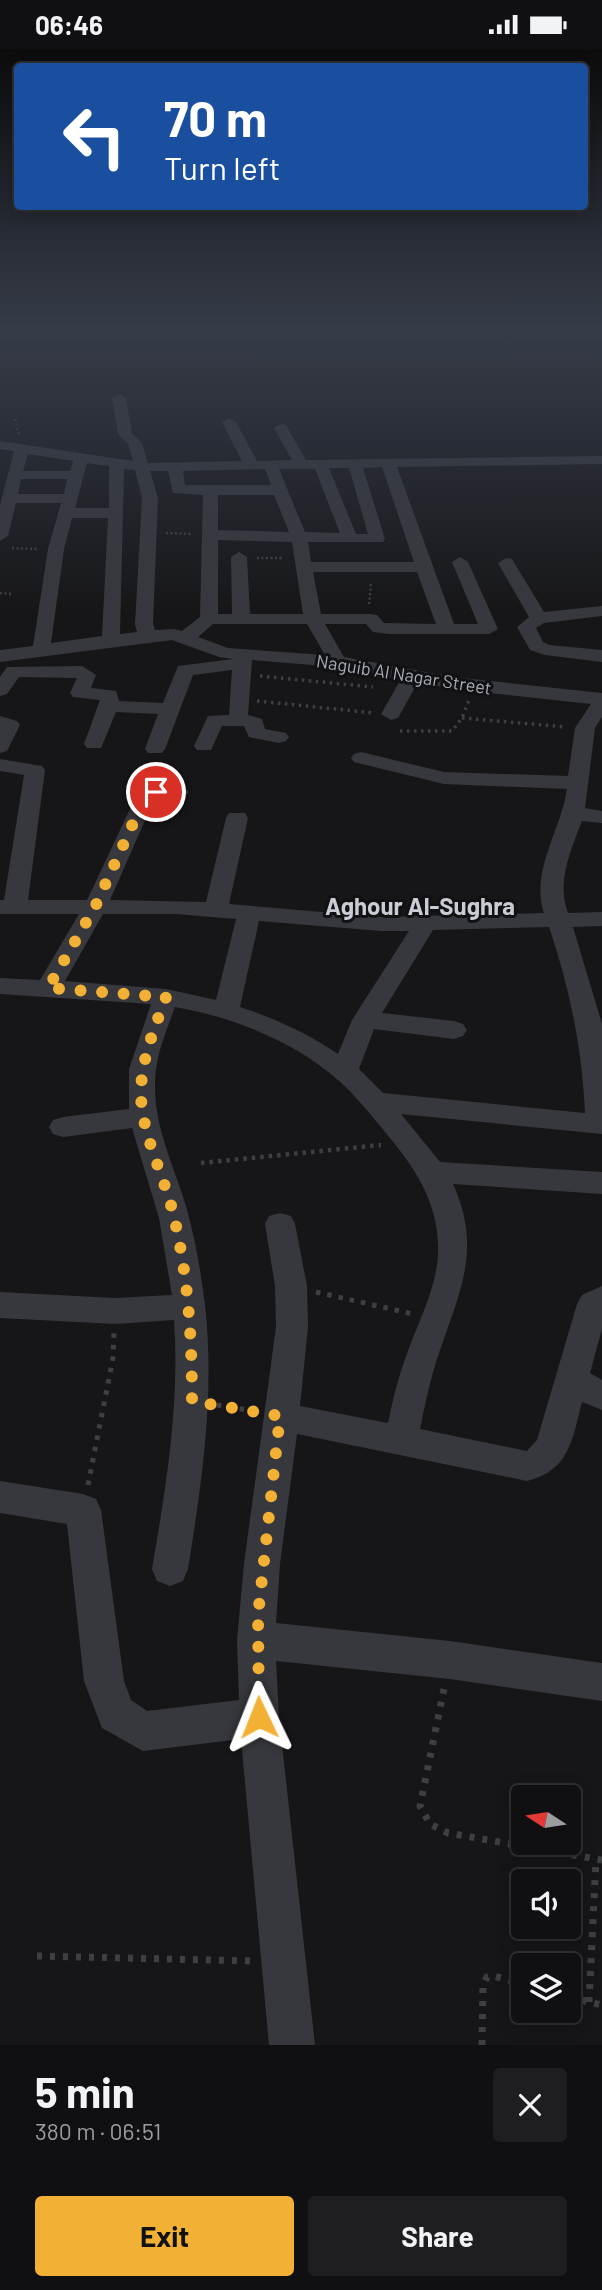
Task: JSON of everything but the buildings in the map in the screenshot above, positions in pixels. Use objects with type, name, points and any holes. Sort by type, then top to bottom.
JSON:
[{"type":"street","points":[[124,427],[125,434],[135,443],[150,498],[144,624],[147,635]]},
{"type":"street","points":[[232,427],[251,464]]},
{"type":"street","points":[[281,428],[300,463]]},
{"type":"street","points":[[0,445],[176,473],[279,478]]},
{"type":"street","points":[[6,542],[6,503],[22,447]]},
{"type":"street","points":[[41,650],[57,549],[80,457]]},
{"type":"street","points":[[176,473],[178,490],[211,490],[279,478],[300,463],[602,460]]},
{"type":"street","points":[[111,640],[118,477],[116,463]]},
{"type":"street","points":[[320,463],[320,480],[350,538]]},
{"type":"street","points":[[388,463],[447,630]]},
{"type":"street","points":[[176,473],[251,464],[279,478],[297,531],[313,620],[337,661]]},
{"type":"street","points":[[209,529],[297,531],[378,539],[355,464]]},
{"type":"street","points":[[15,475],[75,475]]},
{"type":"street","points":[[209,619],[211,490]]},
{"type":"street","points":[[6,503],[69,506],[116,513]]},
{"type":"street","points":[[239,557],[241,618]]},
{"type":"street","points":[[460,562],[489,629]]},
{"type":"street","points":[[506,562],[533,623],[536,646],[545,650],[602,656]]},
{"type":"street","points":[[302,563],[423,567]]},
{"type":"street","points":[[186,637],[209,619],[371,619],[384,629],[447,630],[489,629],[602,611]]},
{"type":"street","name":"Naguib Al Nagar Street","points":[[0,656],[147,635],[186,637],[242,664],[337,661],[408,683],[474,686],[596,722]]},
{"type":"street","points":[[155,749],[185,670],[242,664],[237,717],[243,721]]},
{"type":"street","points":[[0,690],[14,671],[87,675],[80,693],[109,695],[111,698],[94,744]]},
{"type":"street","points":[[391,714],[408,683]]},
{"type":"street","points":[[108,705],[172,709]]},
{"type":"street","points":[[204,746],[215,720],[255,723],[256,733],[279,737]]},
{"type":"street","points":[[0,722],[10,725],[0,747]]},
{"type":"street","points":[[376,1102],[601,1124],[596,1065],[587,1011],[551,899],[552,882],[574,813],[579,783],[596,722]]},
{"type":"street","points":[[361,758],[444,778],[579,783]]},
{"type":"street","points":[[0,765],[34,770],[8,906],[216,909],[336,922],[425,924],[602,919]]},
{"type":"street","points":[[48,988],[95,907],[146,794],[178,792]]},
{"type":"street","points":[[574,813],[602,817]]},
{"type":"street","points":[[216,909],[237,818]]},
{"type":"street","points":[[227,1009],[249,913]]},
{"type":"street","points":[[345,1071],[365,1020],[425,924]]},
{"type":"street","points":[[0,986],[166,997],[227,1009],[270,1024],[310,1045],[345,1071],[376,1102],[435,1172],[445,1196],[452,1226],[453,1256],[447,1288],[421,1356],[401,1440]]},
{"type":"street","points":[[166,997],[142,1070],[141,1093],[144,1117],[172,1207],[182,1252],[189,1307],[192,1401],[185,1481],[170,1569]]},
{"type":"street","points":[[365,1020],[454,1030]]},
{"type":"street","points":[[63,1127],[144,1117]]},
{"type":"street","points":[[435,1172],[602,1183]]},
{"type":"street","points":[[280,1224],[291,1286],[288,1371],[262,1564],[256,1640],[259,1717],[286,1962],[292,2045]]},
{"type":"street","points":[[280,1416],[527,1466],[534,1465],[545,1459],[553,1445],[593,1304],[602,1300]]},
{"type":"street","points":[[0,1305],[115,1311],[189,1307]]},
{"type":"street","points":[[572,1380],[602,1396]]},
{"type":"street","points":[[0,1497],[83,1510],[104,1681],[116,1714],[143,1731],[259,1717]]},
{"type":"street","points":[[256,1640],[450,1660],[602,1682]]},
{"type":"path","points":[[148,532],[209,529]]},
{"type":"path","points":[[6,542],[57,549]]},
{"type":"path","points":[[239,557],[302,563]]},
{"type":"path","points":[[0,593],[12,594]]},
{"type":"path","points":[[242,664],[408,683]]},
{"type":"path","points":[[239,699],[391,714],[384,725],[392,730],[449,733],[463,718],[596,722]]},
{"type":"path","points":[[201,1163],[410,1141]]},
{"type":"path","points":[[291,1286],[435,1319]]},
{"type":"path","points":[[83,1510],[113,1358],[115,1311]]},
{"type":"path","points":[[192,1401],[280,1416]]},
{"type":"path","points":[[450,1660],[420,1807],[422,1816],[438,1830],[448,1833],[599,1859],[589,2002]]},
{"type":"path","points":[[37,1956],[286,1962]]},
{"type":"path","points":[[482,2045],[483,1985],[487,1977],[511,1981]]},
{"type":"path","points":[[581,2000],[602,2005]]},
{"type":"district","name":"Aghour Al-Sughra","points":[[420,905]]},
{"type":"route","points":[[156,792],[146,794],[95,907],[48,988],[166,997],[142,1070],[141,1093],[144,1117],[172,1207],[182,1252],[191,1330],[192,1401],[280,1416],[262,1564],[256,1640],[259,1717]]}]
